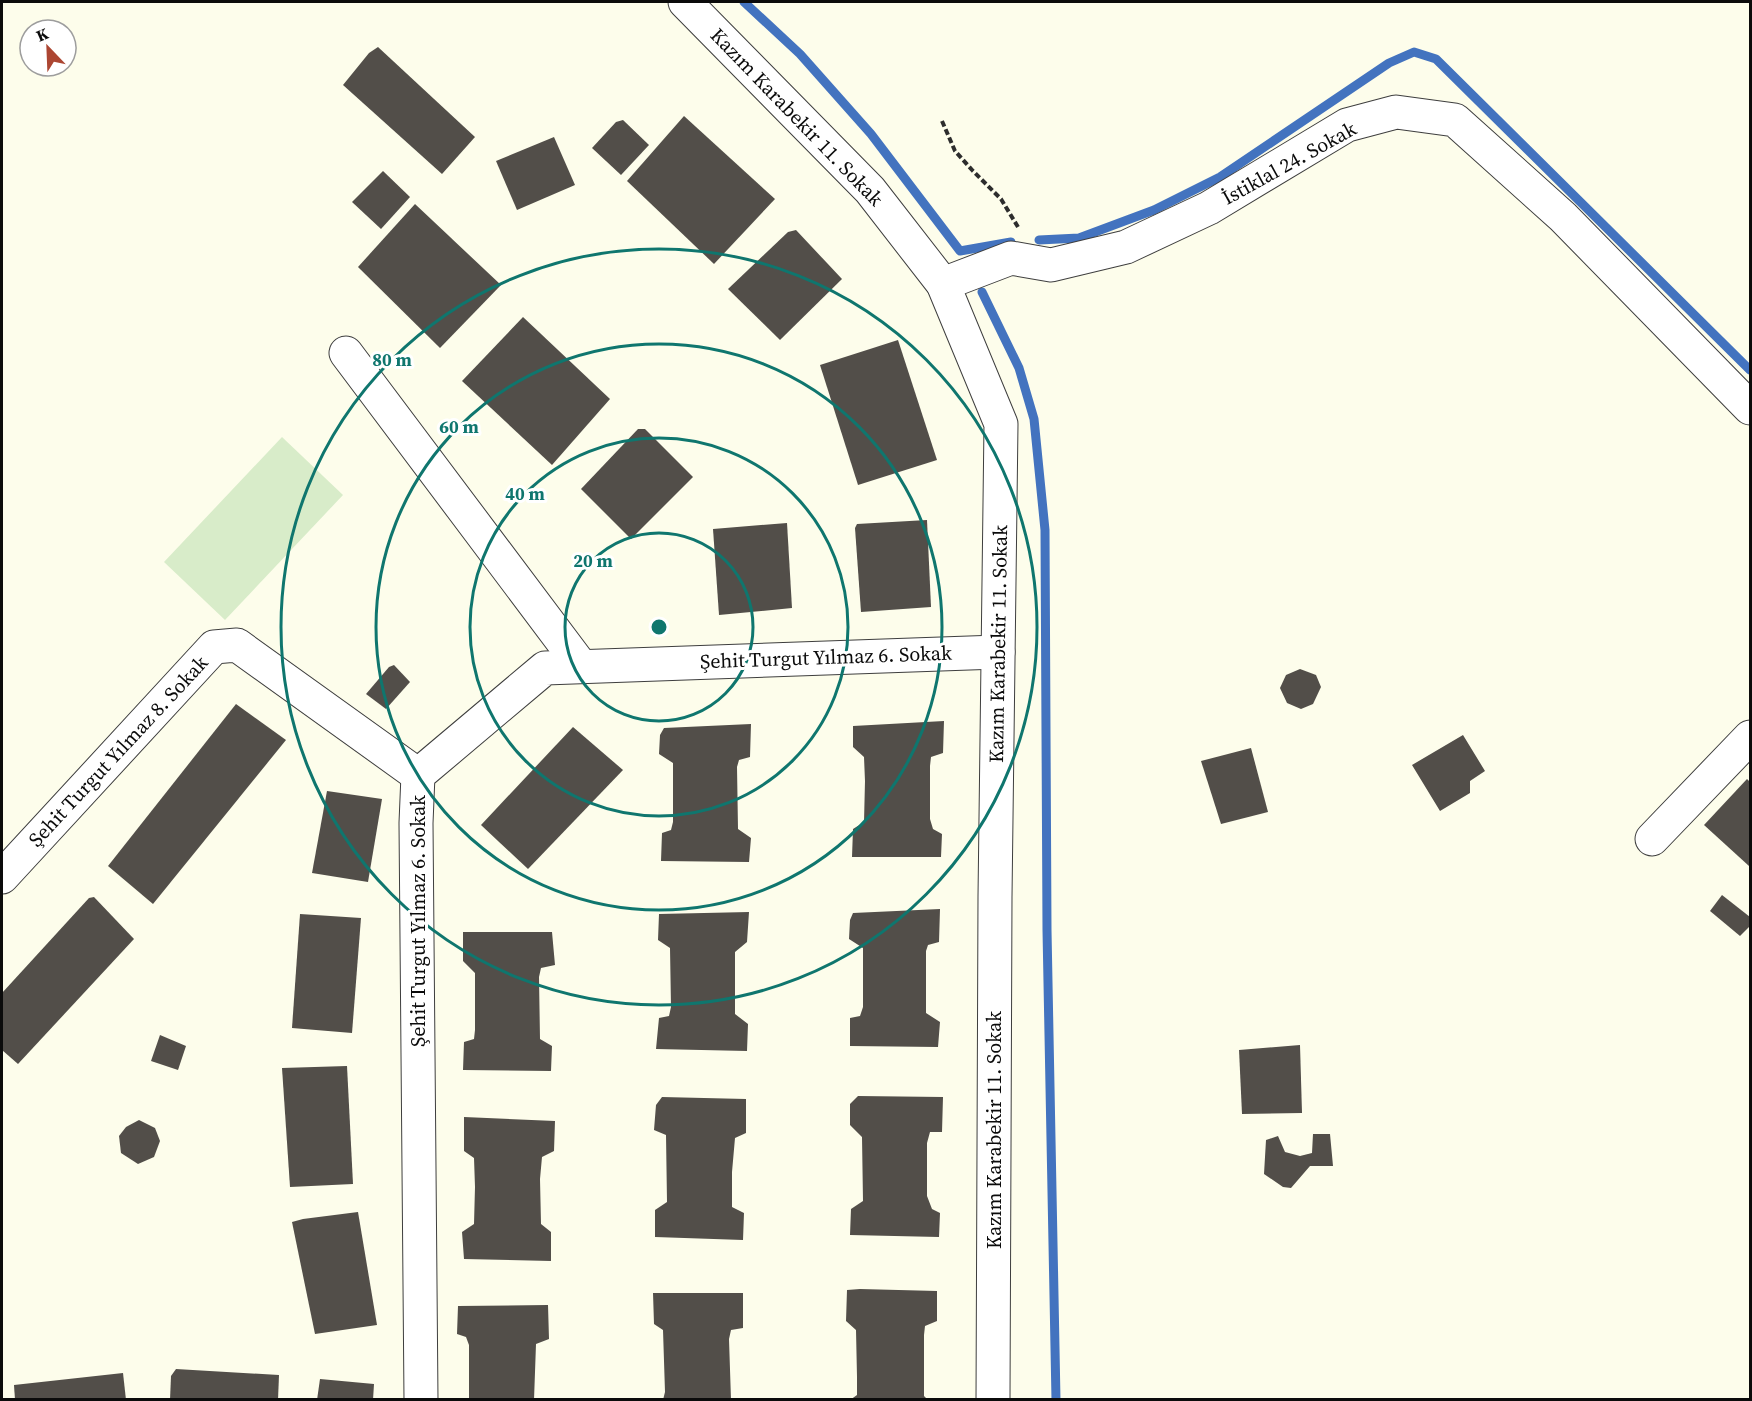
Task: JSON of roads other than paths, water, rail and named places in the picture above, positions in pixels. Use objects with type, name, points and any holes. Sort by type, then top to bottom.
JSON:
[{"type":"street","name":"Kazım Karabekir 11. Sokak","points":[[685,2],[870,190],[943,284],[1001,424],[995,909],[993,1400]]},
{"type":"street","name":"İstiklal 24. Sokak","points":[[943,284],[1011,258],[1051,265],[1126,247],[1209,208],[1347,125],[1396,112],[1455,120],[1563,217],[1750,408]]},
{"type":"street","points":[[346,353],[580,666]]},
{"type":"street","name":"Şehit Turgut Yılmaz 8. Sokak","points":[[2,877],[214,647],[237,645],[418,775]]},
{"type":"street","name":"Şehit Turgut Yılmaz 6. Sokak","points":[[422,1400],[416,835],[418,775],[545,668],[998,651]]},
{"type":"street","points":[[1652,838],[1750,737]]},
{"type":"waterway","points":[[744,2],[800,54],[871,134],[960,251],[1011,242]]},
{"type":"waterway","points":[[1039,240],[1079,238],[1154,210],[1220,177],[1389,63],[1414,52],[1436,59],[1750,370]]},
{"type":"waterway","points":[[982,292],[1019,368],[1034,419],[1045,530],[1047,930],[1056,1400]]}]
